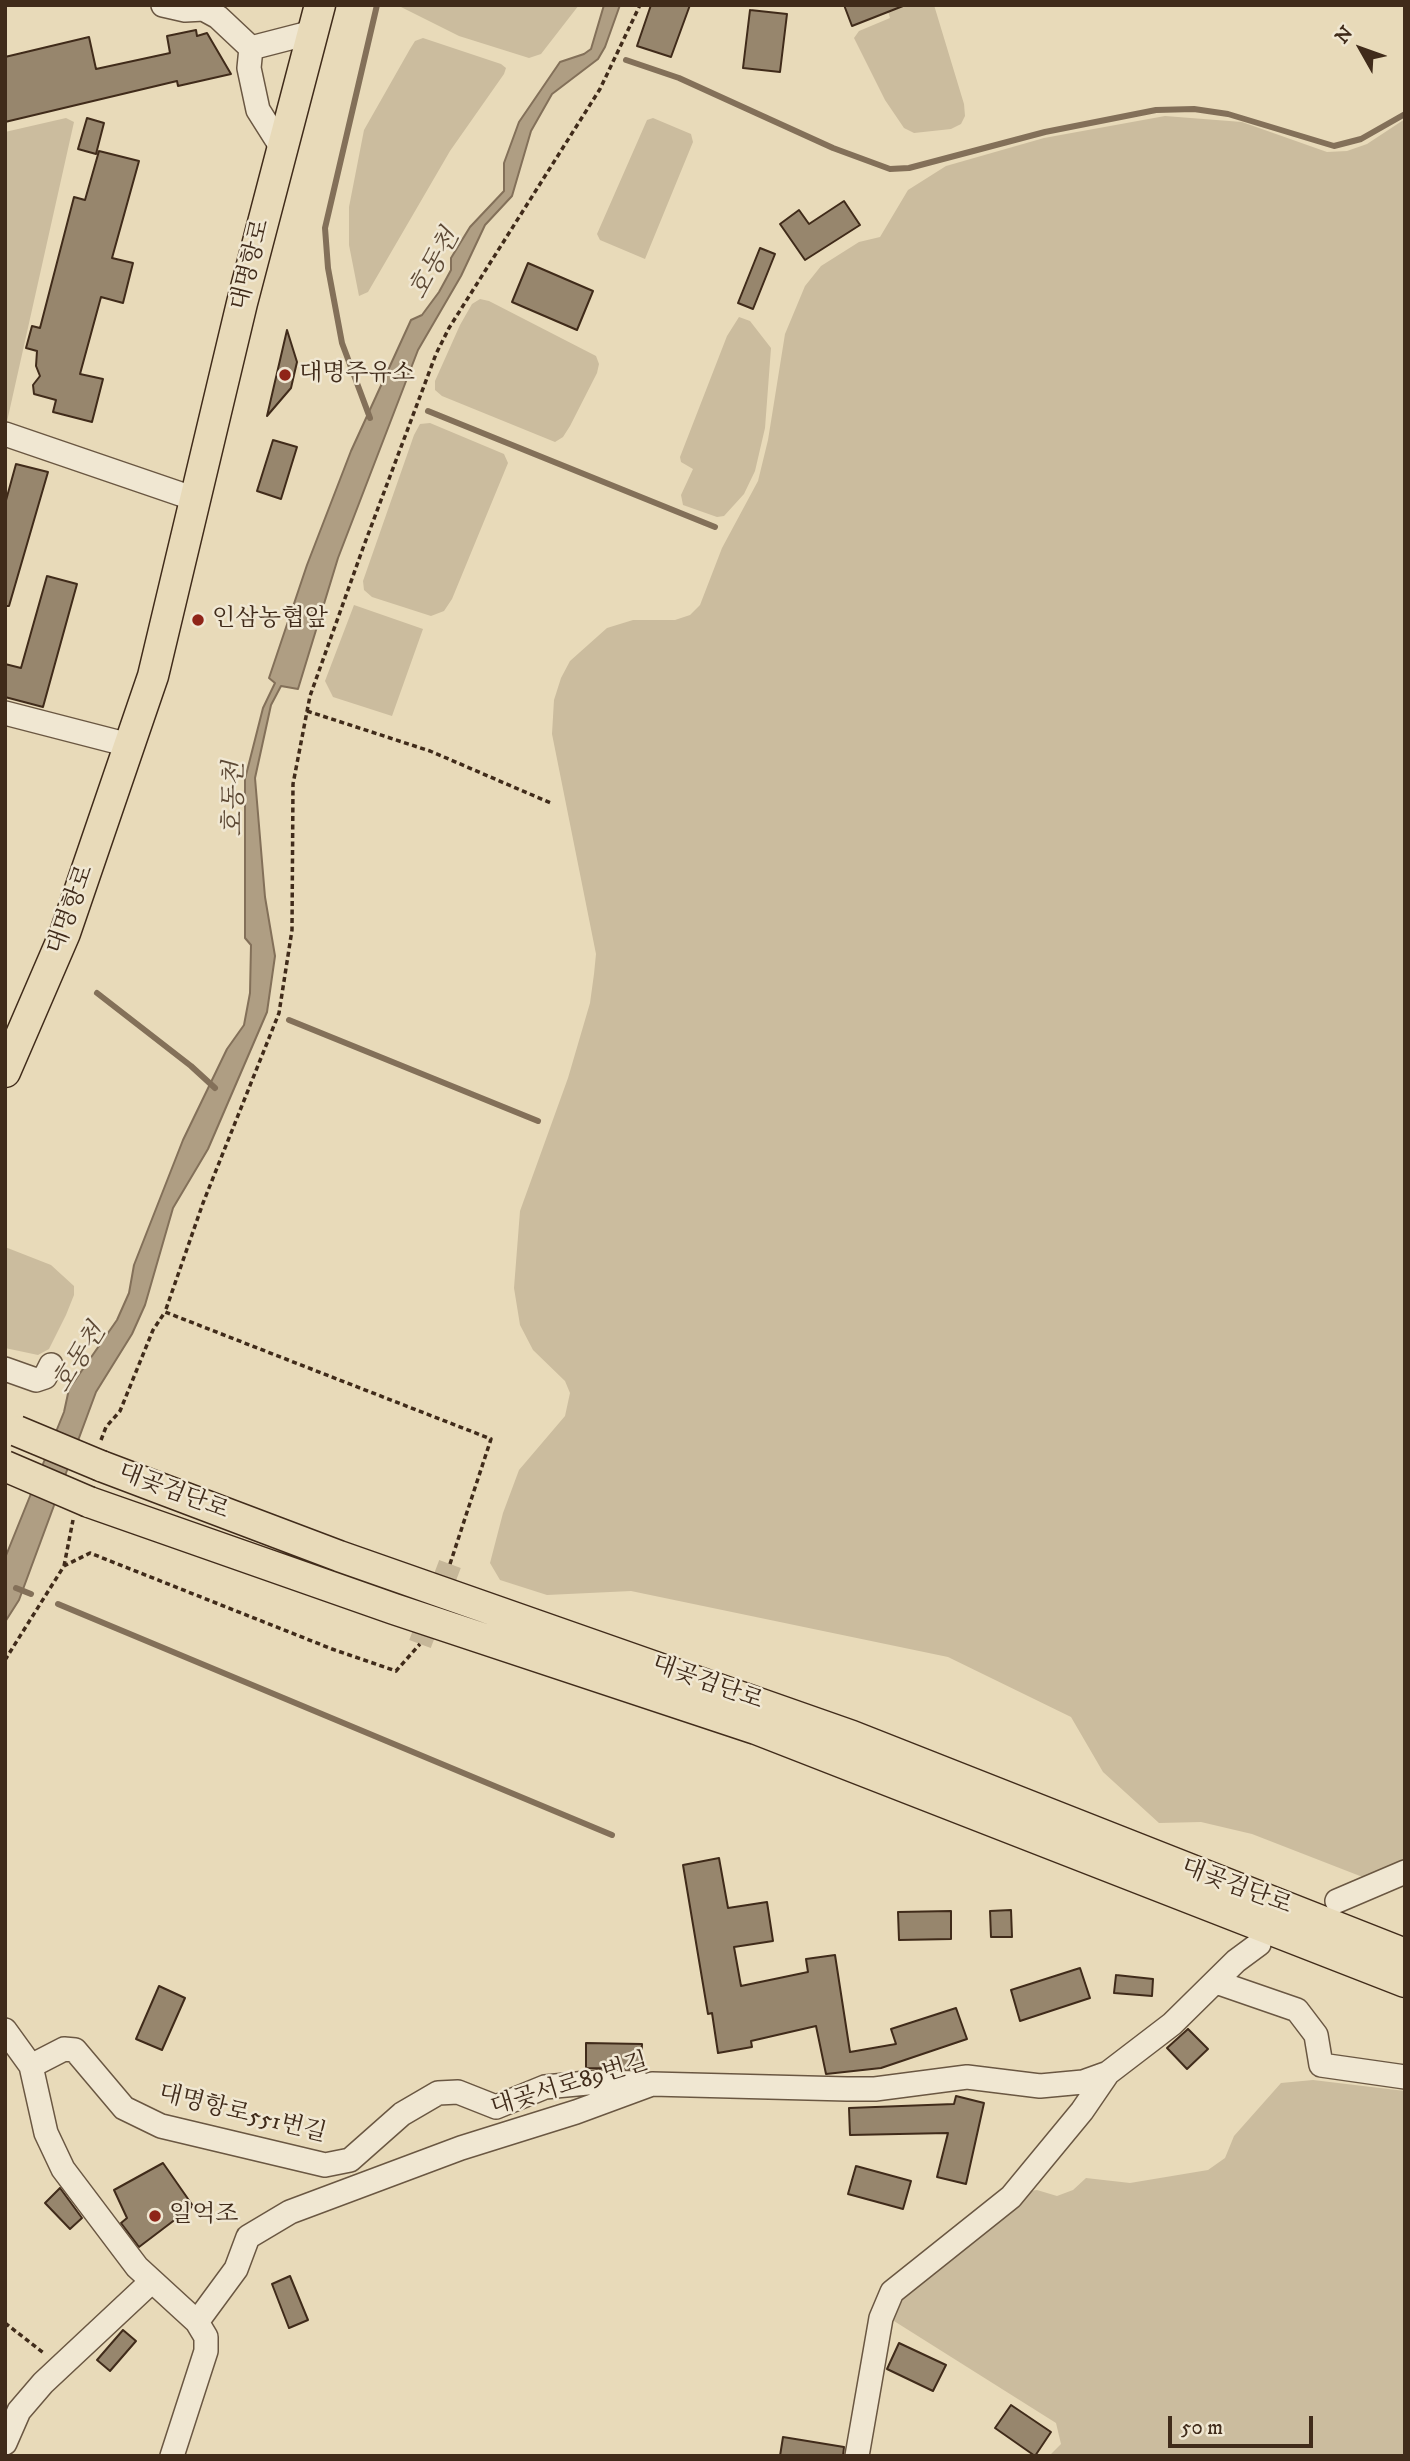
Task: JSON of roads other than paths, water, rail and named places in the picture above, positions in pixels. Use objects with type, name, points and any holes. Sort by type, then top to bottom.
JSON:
[{"type":"main road","name":"대명항로","points":[[5,1072],[65,933],[153,676],[316,19]]},
{"type":"main road","name":"대곶검단로","points":[[11,1429],[99,1459],[339,1556],[852,1736],[1405,1954]]},
{"type":"main road","name":"대곶검단로","points":[[5,1466],[82,1508],[756,1730],[1405,1982]]},
{"type":"street","points":[[163,5],[185,10],[200,7],[218,17],[251,48],[249,68],[258,110],[282,148]]},
{"type":"street","name":"대명항로","points":[[251,48],[316,19]]},
{"type":"street","points":[[5,434],[195,499]]},
{"type":"street","points":[[5,713],[129,745]]},
{"type":"street","points":[[5,1369],[36,1380],[45,1377],[51,1366]]},
{"type":"street","points":[[1337,1901],[1405,1872]]},
{"type":"street","name":"대곶서로89번길","points":[[857,2456],[881,2318],[892,2292],[1011,2197],[1082,2111],[1108,2073],[1172,2024],[1259,1944]]},
{"type":"street","points":[[1216,1982],[1297,2010],[1316,2035],[1321,2064],[1405,2077]]},
{"type":"street","points":[[5,2030],[31,2066],[46,2133],[63,2169],[137,2267],[197,2322],[206,2337],[206,2351],[172,2456]]},
{"type":"street","name":"대명항로551번길","points":[[31,2066],[64,2049],[75,2050],[124,2108],[161,2126],[325,2165],[350,2160],[402,2114],[438,2093],[458,2092],[496,2107],[545,2087],[598,2082],[652,2084]]},
{"type":"street","name":"대곶서로89번길","points":[[197,2322],[236,2269],[248,2237],[290,2212],[461,2148],[576,2112],[652,2084],[875,2089],[981,2077],[1022,2084],[1063,2085],[1108,2073]]},
{"type":"street","points":[[5,2443],[19,2411],[61,2365],[152,2281]]},
{"type":"waterway","points":[[370,418],[342,343],[328,268],[325,228],[377,5]]},
{"type":"waterway","points":[[626,60],[679,78],[833,148],[890,169],[909,168],[1045,132],[1156,110],[1194,109],[1228,114],[1334,146],[1361,139],[1405,114]]},
{"type":"waterway","points":[[428,411],[715,527]]},
{"type":"waterway","points":[[97,993],[215,1088]]},
{"type":"waterway","points":[[289,1020],[538,1121]]},
{"type":"waterway","points":[[16,1588],[31,1594]]},
{"type":"waterway","points":[[58,1604],[612,1835]]},
{"type":"tunnel","points":[[420,1644],[450,1564]]},
{"type":"place","name":"대명주유소","points":[[285,375]]},
{"type":"place","name":"인삼농협앞","points":[[198,620]]},
{"type":"place","name":"일억조","points":[[155,2216]]},
{"type":"water label","name":"호동천","points":[[436,265]]},
{"type":"water label","name":"호동천","points":[[236,799]]},
{"type":"water label","name":"호동천","points":[[81,1359]]}]
